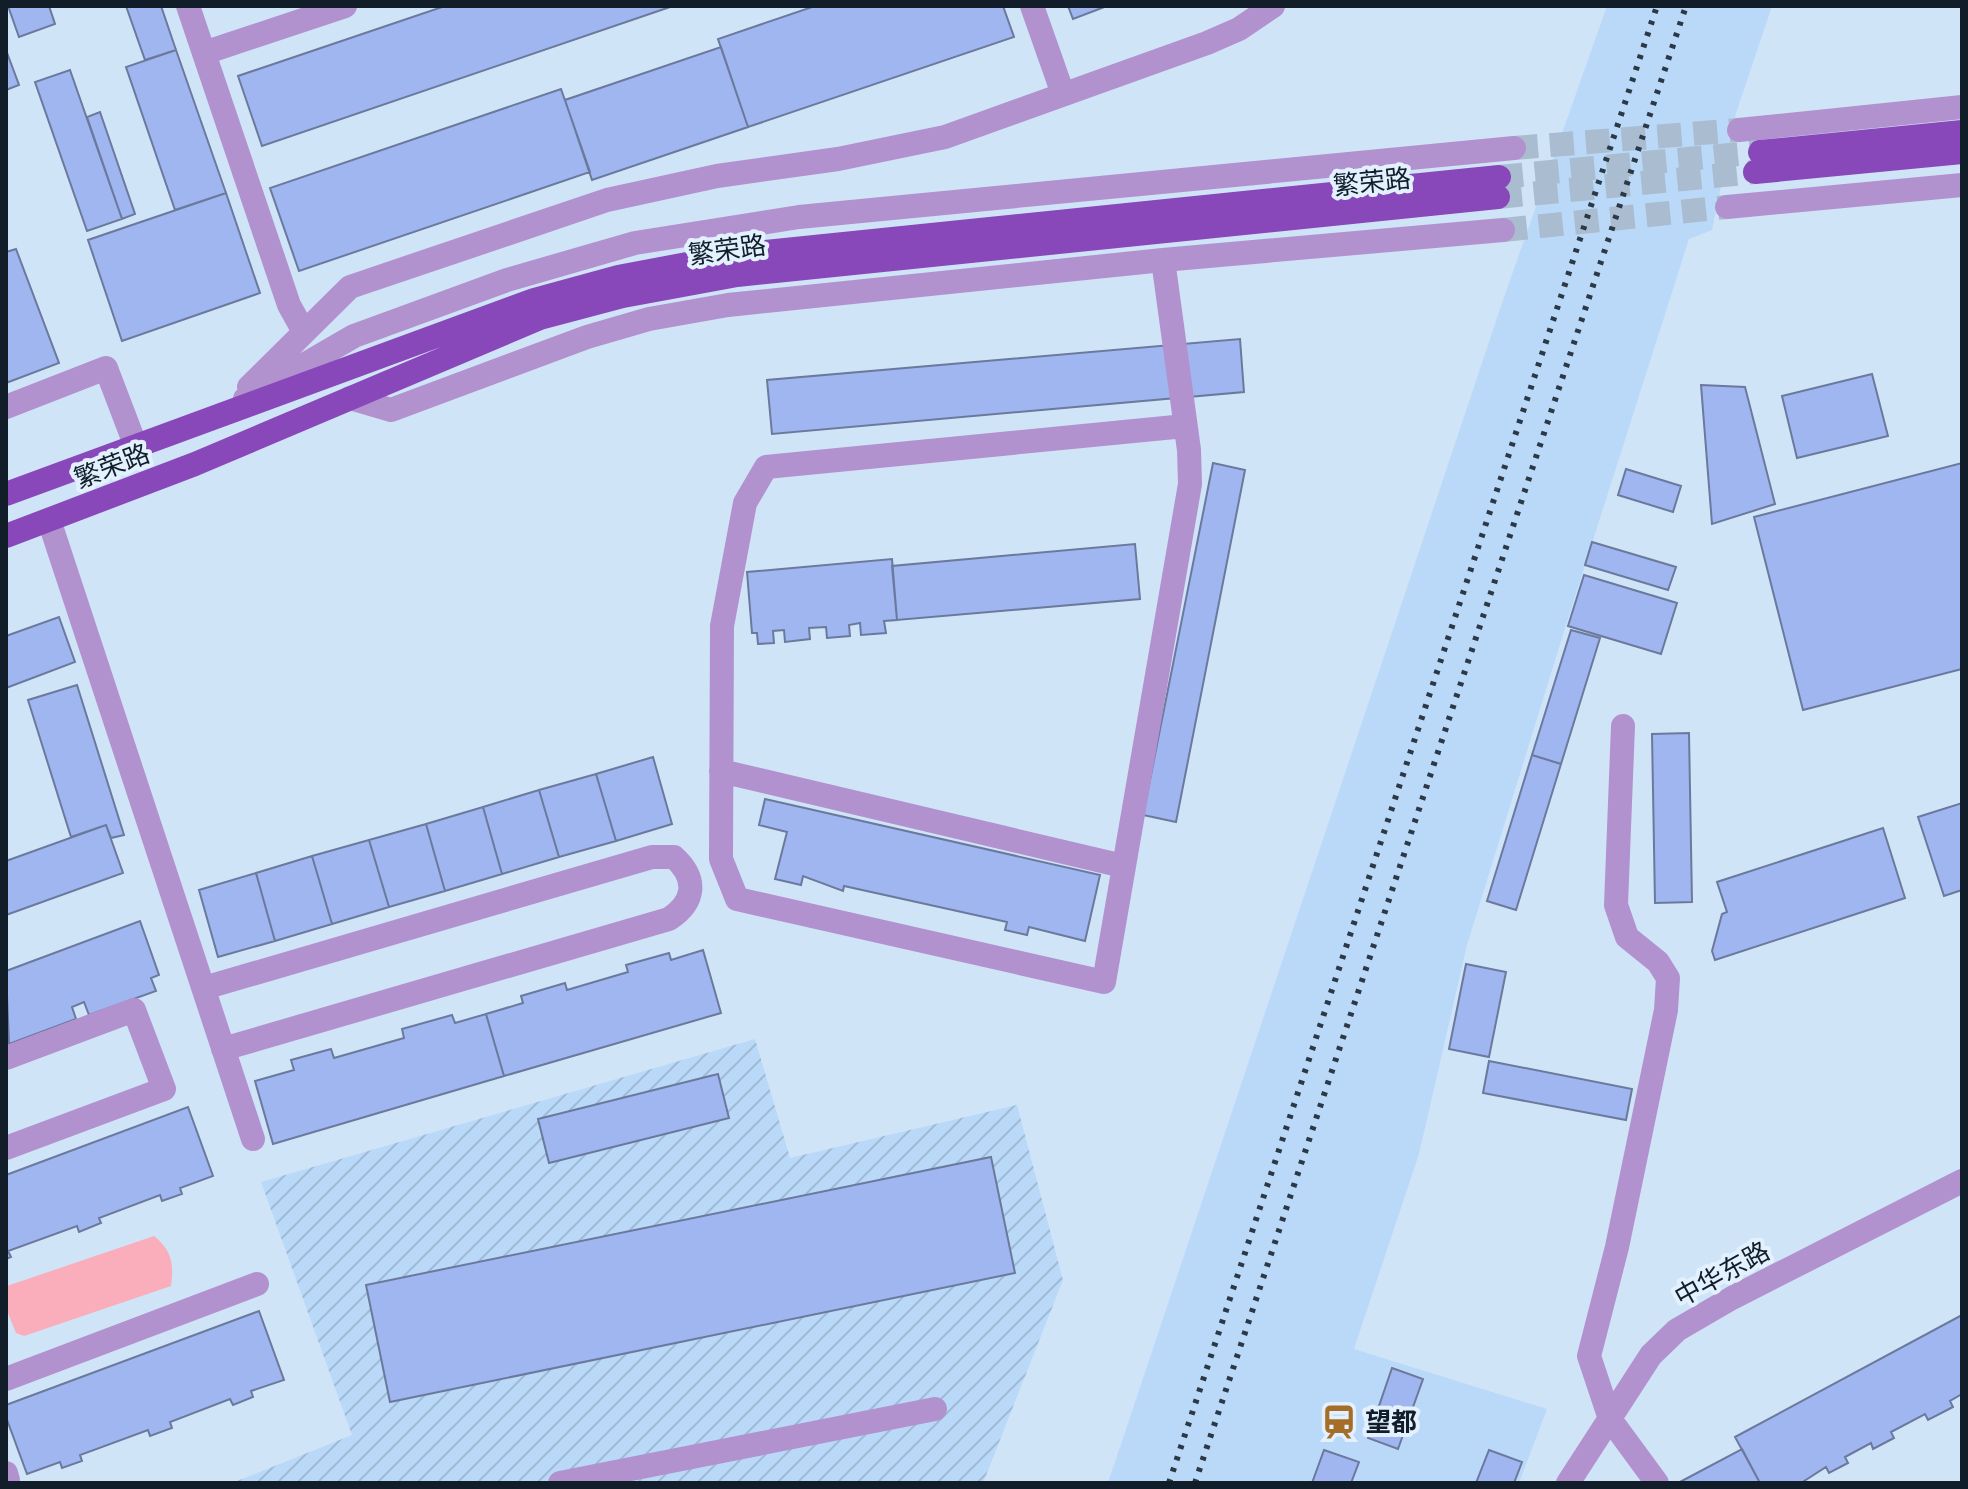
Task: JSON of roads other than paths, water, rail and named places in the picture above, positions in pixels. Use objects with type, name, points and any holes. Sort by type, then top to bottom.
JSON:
[{"type":"main road","points":[[1962,132],[1757,162],[1962,152]]},
{"type":"main road","name":"繁荣路","points":[[6,494],[224,411],[534,300],[689,262],[1499,187],[693,282],[540,318],[195,464],[6,536]]},
{"type":"street","points":[[188,6],[289,305],[304,332]]},
{"type":"street","points":[[204,53],[345,6]]},
{"type":"street","points":[[1032,6],[1063,94]]},
{"type":"street","points":[[224,411],[350,287],[607,200],[717,176],[838,159],[945,137],[1207,43],[1239,29],[1273,6]]},
{"type":"street","points":[[1739,130],[1962,107]]},
{"type":"street","points":[[224,411],[354,336],[507,280],[635,243],[799,217],[1514,148]]},
{"type":"street","points":[[1727,207],[1962,185]]},
{"type":"street","points":[[350,398],[391,410],[587,337],[649,319],[728,305],[1163,260],[1503,230]]},
{"type":"street","points":[[1163,260],[1185,426],[1190,484],[1104,982],[737,899],[721,859],[722,626],[745,503],[766,467],[1185,426]]},
{"type":"street","points":[[6,407],[106,368],[135,444]]},
{"type":"street","points":[[49,520],[253,1139]]},
{"type":"street","points":[[1623,726],[1616,905],[1627,937],[1658,962],[1668,978],[1666,1010],[1621,1233],[1589,1356],[1610,1419],[1657,1483]]},
{"type":"street","points":[[721,771],[1123,866]]},
{"type":"street","points":[[204,988],[652,857],[674,857],[683,866],[692,894],[685,908],[669,919],[223,1049]]},
{"type":"street","points":[[6,1058],[134,1010],[164,1089],[6,1148]]},
{"type":"street","name":"中华东路","points":[[1568,1483],[1651,1355],[1677,1330],[1732,1298],[1962,1181]]},
{"type":"street","points":[[6,1379],[257,1284]]},
{"type":"street","points":[[560,1483],[935,1409]]},
{"type":"tunnel","points":[[1514,148],[1739,130]]},
{"type":"tunnel","points":[[1499,177],[1760,152]]},
{"type":"tunnel","points":[[1498,197],[1755,172]]},
{"type":"tunnel","points":[[1503,230],[1727,207]]},
{"type":"railway","points":[[1169,1483],[1657,6]]},
{"type":"railway","points":[[1195,1483],[1686,6]]},
{"type":"place","name":"望都","points":[[1339,1422]]}]
